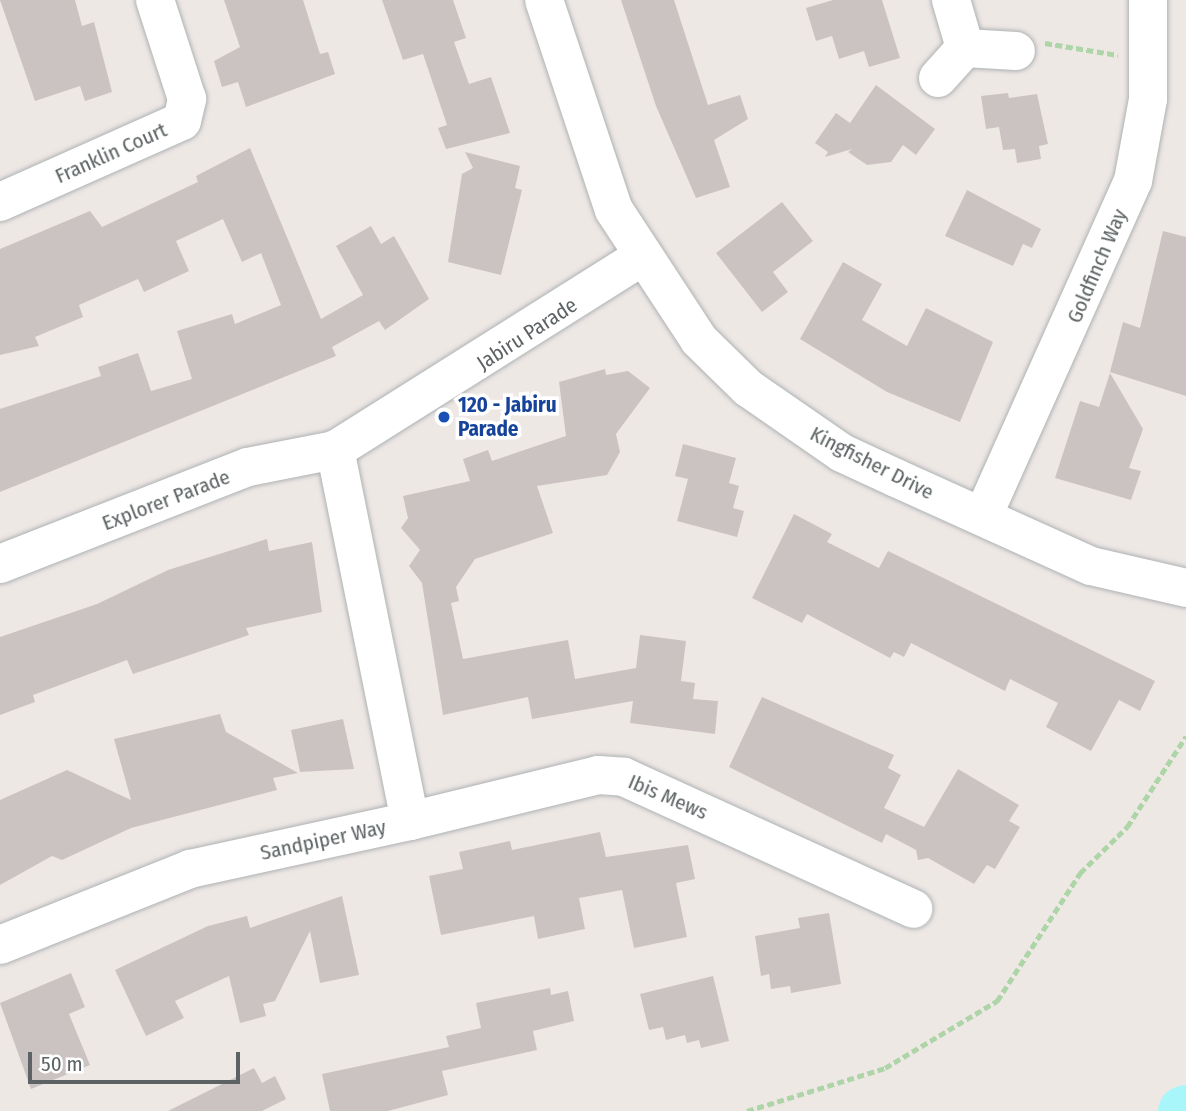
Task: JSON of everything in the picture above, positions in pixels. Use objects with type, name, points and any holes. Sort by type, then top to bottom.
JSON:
[{"type":"street","name":"Franklin Court","points":[[0,202],[182,121],[187,99],[155,0]]},
{"type":"street","name":"Kingfisher Drive","points":[[544,0],[614,210],[699,340],[748,388],[842,453],[1091,566],[1186,588]]},
{"type":"street","points":[[951,0],[965,48]]},
{"type":"street","name":"Goldfinch Way","points":[[982,516],[1133,181],[1148,99],[1148,0]]},
{"type":"street","points":[[965,48],[1016,51]]},
{"type":"street","points":[[938,78],[965,48]]},
{"type":"street","name":"Jabiru Parade","points":[[335,450],[643,256]]},
{"type":"street","name":"Explorer Parade","points":[[0,564],[248,467],[335,450]]},
{"type":"street","name":"Sandpiper Way","points":[[0,945],[190,869],[410,821],[335,450]]},
{"type":"street","name":"Ibis Mews","points":[[410,821],[576,779],[624,777],[912,909]]},
{"type":"path","points":[[1016,51],[1030,42],[1055,43],[1063,50],[1129,55]]},
{"type":"path","points":[[747,1111],[885,1068],[997,1001],[1080,873],[1127,827],[1186,736]]},
{"type":"building","points":[[0,0],[75,0],[82,26],[94,22],[112,92],[85,101],[80,86],[35,101]]},
{"type":"building","points":[[224,0],[303,0],[320,54],[328,52],[335,74],[246,107],[238,82],[222,87],[214,61],[240,47]]},
{"type":"building","points":[[382,0],[453,0],[466,38],[454,42],[469,84],[491,77],[510,133],[446,149],[438,128],[447,125],[423,54],[403,60]]},
{"type":"building","points":[[621,0],[674,0],[708,105],[740,95],[748,119],[714,140],[730,187],[696,198],[656,106]]},
{"type":"building","points":[[833,0],[882,0],[900,58],[869,67],[864,51],[839,59],[832,36],[816,41],[806,8]]},
{"type":"building","points":[[876,85],[935,129],[916,155],[903,145],[891,162],[867,165],[848,152],[852,149],[825,157],[828,152],[815,143],[836,113],[850,123]]},
{"type":"building","points":[[1008,93],[1009,98],[1037,94],[1048,144],[1039,146],[1041,159],[1017,163],[1015,149],[1003,150],[999,127],[986,129],[981,96]]},
{"type":"building","points":[[250,148],[321,319],[363,295],[336,246],[371,226],[381,244],[394,236],[429,299],[385,330],[379,321],[332,347],[336,356],[0,492],[0,409],[101,376],[98,367],[138,353],[151,391],[192,379],[177,331],[232,314],[235,324],[281,305],[261,253],[242,262],[223,219],[176,241],[189,271],[144,292],[138,279],[79,305],[83,317],[35,337],[39,346],[0,355],[0,249],[90,211],[102,227],[198,182],[196,176]]},
{"type":"building","points":[[465,152],[520,166],[515,188],[522,190],[501,275],[448,262],[462,174],[473,168]]},
{"type":"building","points":[[967,190],[1041,229],[1032,248],[1023,244],[1013,266],[945,236]]},
{"type":"building","points":[[782,202],[813,241],[773,272],[788,292],[762,312],[716,253]]},
{"type":"building","points":[[1163,231],[1186,237],[1186,396],[1110,372],[1123,322],[1140,328]]},
{"type":"building","points":[[843,262],[882,284],[862,320],[907,346],[926,308],[993,342],[960,422],[887,392],[800,339]]},
{"type":"building","points":[[605,369],[606,375],[628,371],[650,388],[616,434],[620,452],[607,475],[537,486],[553,533],[475,559],[456,587],[459,601],[451,603],[463,659],[568,640],[575,679],[636,668],[640,635],[686,641],[681,681],[695,683],[693,699],[718,701],[715,734],[630,723],[633,701],[532,719],[528,697],[443,715],[422,583],[409,566],[420,550],[401,528],[408,518],[403,496],[470,481],[463,459],[488,450],[492,461],[566,436],[559,382]]},
{"type":"building","points":[[1110,373],[1143,429],[1129,468],[1141,471],[1131,500],[1055,478],[1080,401],[1099,407]]},
{"type":"building","points":[[683,444],[736,458],[729,483],[739,486],[733,508],[744,511],[737,537],[677,521],[688,479],[675,476]]},
{"type":"building","points":[[794,514],[832,534],[827,542],[879,568],[888,551],[1155,681],[1140,711],[1119,700],[1091,751],[1046,727],[1058,703],[1010,679],[1005,691],[911,643],[904,657],[894,652],[890,658],[807,614],[802,623],[752,598]]},
{"type":"building","points":[[267,539],[269,551],[312,542],[322,612],[246,628],[249,635],[133,674],[127,660],[33,695],[35,702],[0,715],[0,637],[97,604],[168,570]]},
{"type":"building","points":[[762,697],[894,755],[888,768],[901,775],[884,808],[924,827],[958,769],[1019,805],[1009,821],[1020,827],[995,869],[987,865],[974,884],[928,858],[918,860],[916,850],[886,834],[882,843],[729,767]]},
{"type":"building","points":[[220,714],[226,732],[298,773],[273,778],[277,790],[131,828],[62,860],[52,856],[0,885],[0,800],[67,770],[131,800],[114,739]]},
{"type":"building","points":[[343,719],[354,769],[300,772],[291,730]]},
{"type":"building","points":[[600,832],[606,857],[688,845],[695,879],[676,883],[687,937],[634,948],[622,890],[579,898],[585,929],[538,939],[534,916],[441,935],[429,876],[463,869],[459,852],[510,841],[512,850]]},
{"type":"building","points":[[342,896],[359,975],[320,983],[310,931],[275,1001],[263,1004],[266,1016],[240,1023],[229,976],[175,1001],[184,1018],[146,1036],[115,970],[208,926],[247,916],[250,928]]},
{"type":"building","points":[[829,913],[841,984],[791,993],[790,986],[771,989],[769,974],[761,976],[755,936],[800,928],[798,918]]},
{"type":"building","points":[[71,973],[85,1007],[69,1014],[90,1065],[31,1089],[0,1003]]},
{"type":"building","points":[[713,976],[729,1041],[701,1048],[699,1040],[687,1043],[685,1035],[666,1040],[663,1027],[649,1030],[640,994]]},
{"type":"building","points":[[550,988],[551,995],[568,991],[574,1021],[533,1031],[537,1050],[442,1071],[448,1095],[388,1111],[330,1111],[322,1074],[449,1047],[446,1036],[481,1028],[476,1003]]},
{"type":"building","points":[[254,1068],[262,1083],[275,1076],[286,1099],[262,1111],[168,1111]]},
{"type":"place","name":"120 - Jabiru Parade","points":[[444,417]]}]
